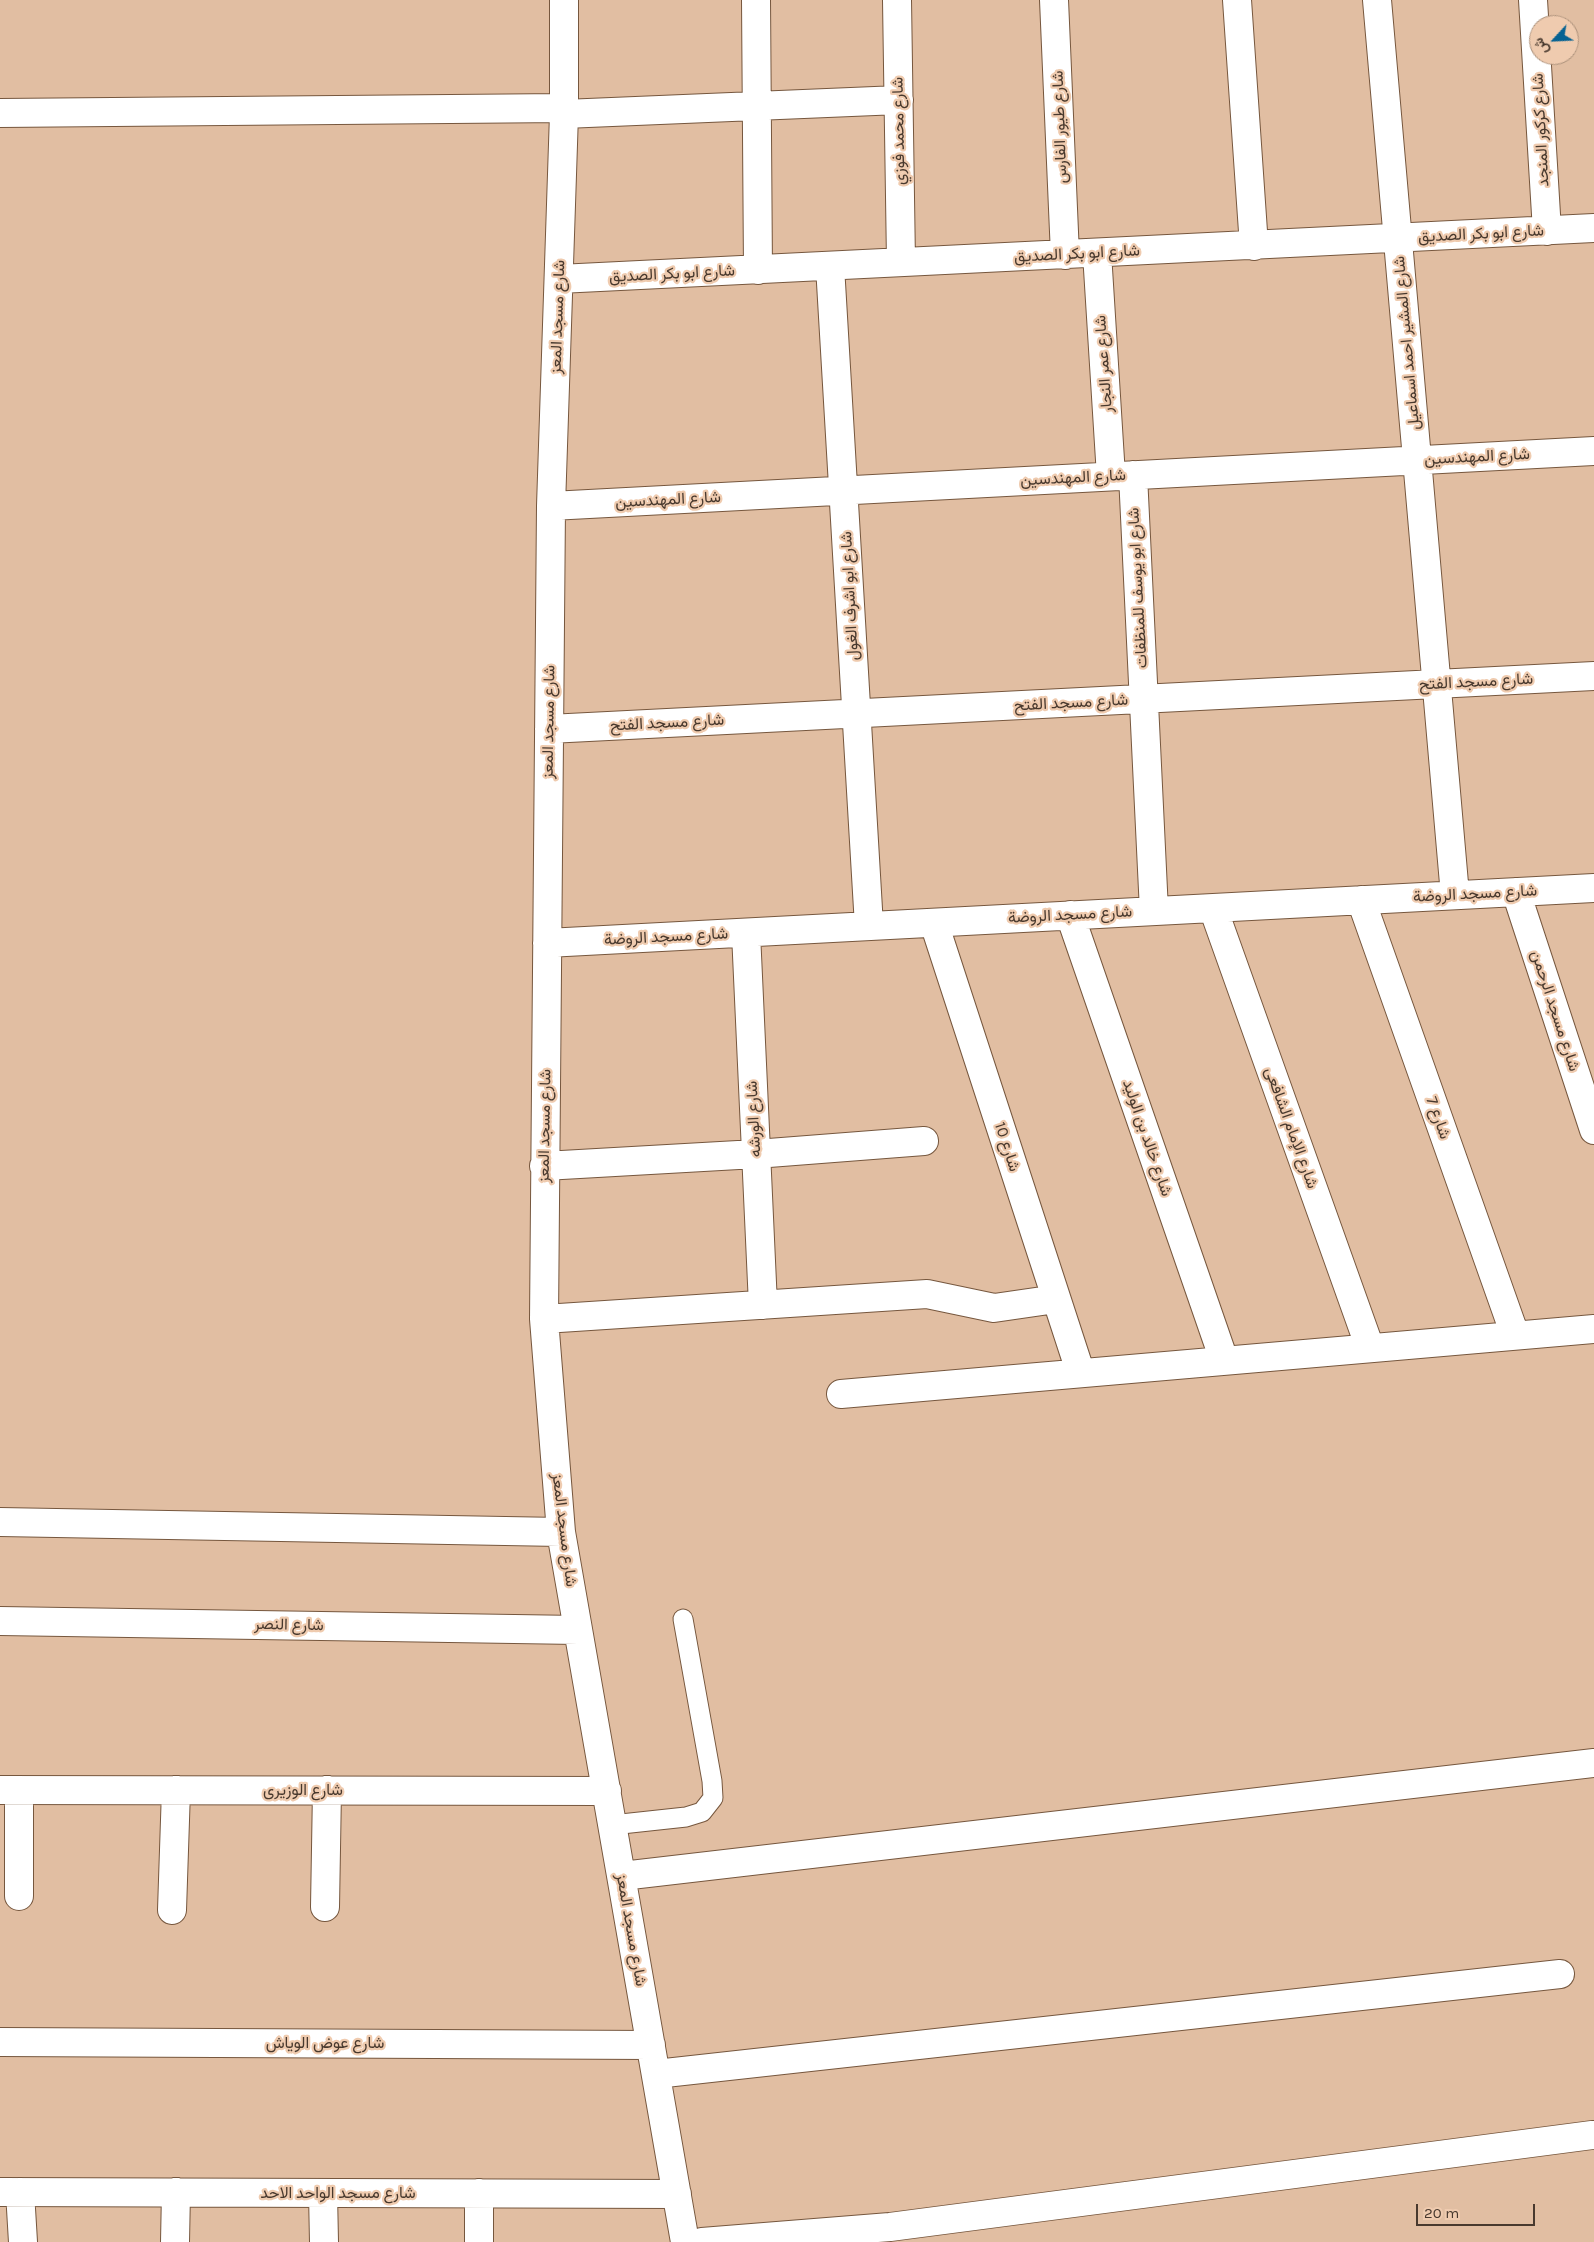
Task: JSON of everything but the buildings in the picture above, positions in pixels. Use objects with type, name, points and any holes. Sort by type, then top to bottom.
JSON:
[{"type":"street","name":"شارع مسجد المعز","points":[[564,0],[564,111],[551,506],[544,1319],[561,1532],[685,2242]]},
{"type":"street","points":[[756,0],[758,270]]},
{"type":"street","name":"شارع محمد فوزي","points":[[897,0],[901,262]]},
{"type":"street","name":"شارع طيور الفارس","points":[[1054,0],[1065,255]]},
{"type":"street","points":[[1237,0],[1254,246]]},
{"type":"street","name":"شارع المشير احمد اسماعيل","points":[[1377,0],[1455,895]]},
{"type":"street","name":"شارع كركور المنجد","points":[[1533,0],[1547,231]]},
{"type":"street","points":[[0,113],[564,111],[898,100]]},
{"type":"street","name":"شارع ابو بكر الصديق","points":[[559,279],[1594,228]]},
{"type":"street","name":"شارع عمر النجار","points":[[1096,253],[1122,475]]},
{"type":"street","name":"شارع ابو اشرف الغول","points":[[830,266],[869,926]]},
{"type":"street","name":"شارع المهندسين","points":[[551,506],[1417,459],[1594,452]]},
{"type":"street","name":"شارع ابو يوسف للمنظفات","points":[[1122,475],[1144,699],[1154,911]]},
{"type":"street","name":"شارع مسجد الفتح","points":[[549,729],[1594,676]]},
{"type":"street","name":"شارع مسجد الروضة","points":[[547,943],[1594,888]]},
{"type":"street","name":"شارع مسجد الرحمن","points":[[1516,892],[1594,1130]]},
{"type":"street","name":"شارع 7","points":[[1361,900],[1515,1336]]},
{"type":"street","name":"شارع الإمام الشافعى","points":[[1212,908],[1370,1348]]},
{"type":"street","name":"شارع خالد بن الوليد","points":[[1070,915],[1224,1360]]},
{"type":"street","name":"شارع 10","points":[[934,923],[1080,1372]]},
{"type":"street","name":"شارع الورشه","points":[[746,932],[763,1305]]},
{"type":"street","points":[[544,1166],[756,1154],[924,1141]]},
{"type":"street","points":[[544,1319],[928,1294],[994,1308],[1056,1299]]},
{"type":"street","points":[[841,1394],[1594,1329]]},
{"type":"street","points":[[0,1522],[561,1532]]},
{"type":"street","name":"شارع النصر","points":[[0,1620],[578,1630]]},
{"type":"street","points":[[622,1876],[1594,1763]]},
{"type":"street","points":[[9,1790],[19,1896]]},
{"type":"street","name":"شارع الوزيرى","points":[[9,1790],[607,1791]]},
{"type":"street","points":[[172,1910],[176,1790]]},
{"type":"street","points":[[325,1907],[327,1790]]},
{"type":"street","points":[[656,2074],[1560,1974]]},
{"type":"street","name":"شارع عوض الوياش","points":[[0,2042],[651,2045]]},
{"type":"street","points":[[702,2242],[890,2227],[1592,2135]]},
{"type":"street","points":[[10,2192],[23,2242]]},
{"type":"street","name":"شارع مسجد الواحد الاحد","points":[[10,2192],[677,2194]]},
{"type":"street","points":[[175,2242],[176,2192]]},
{"type":"street","points":[[323,2193],[324,2242]]},
{"type":"street","points":[[479,2194],[479,2242]]},
{"type":"lane","points":[[612,1825],[686,1817],[702,1812],[713,1798],[712,1781],[683,1619]]}]
